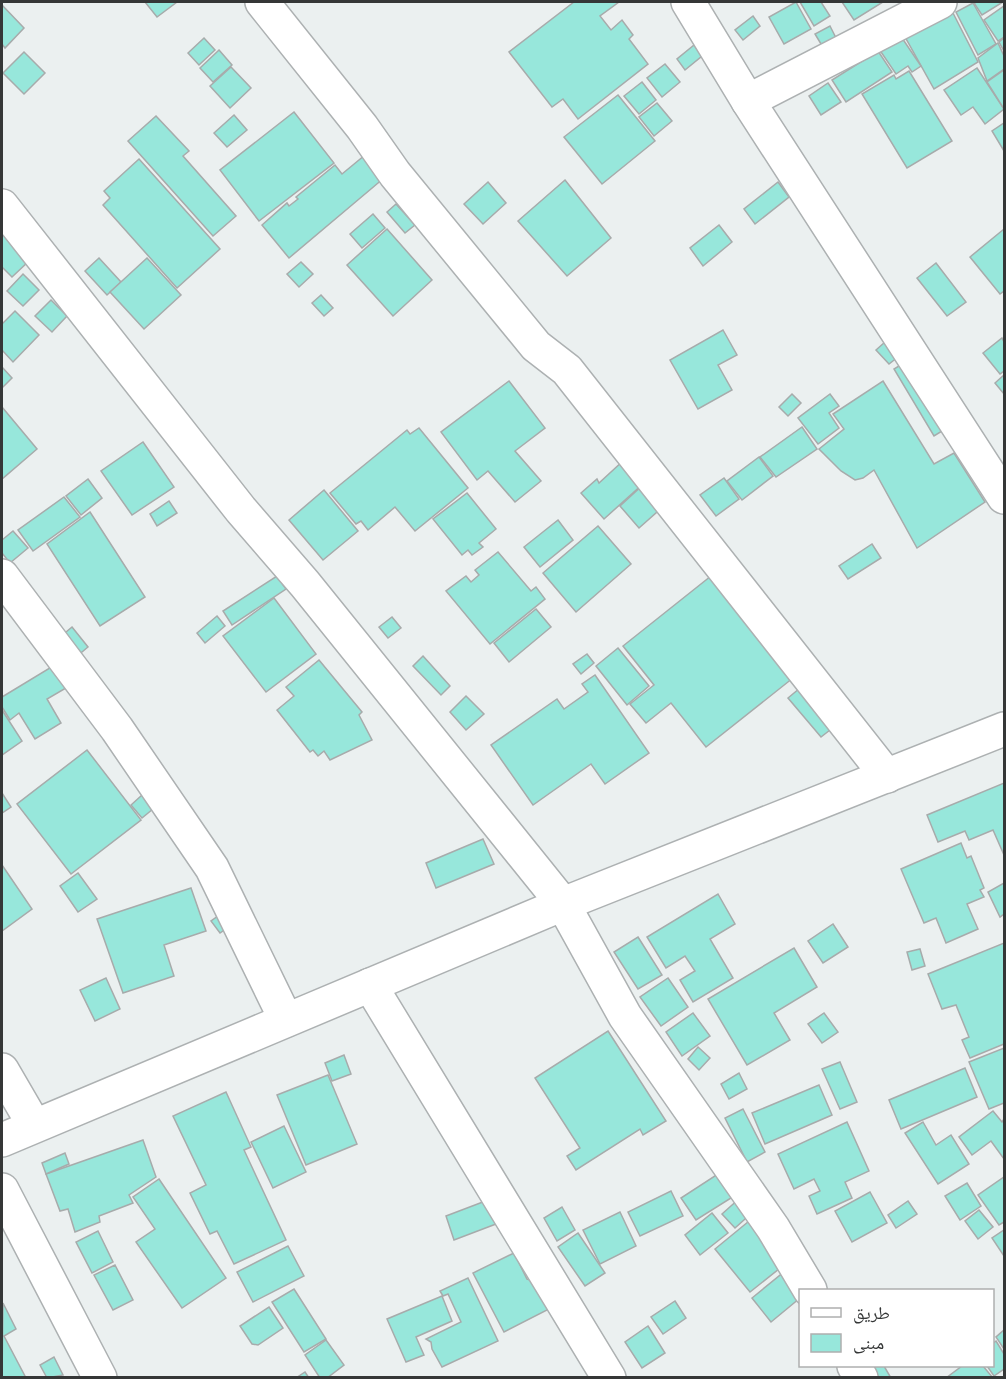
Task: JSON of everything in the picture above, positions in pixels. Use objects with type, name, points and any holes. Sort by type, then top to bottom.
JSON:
[{"type":"street","points":[[262,2],[362,127],[395,174],[536,346],[567,370],[887,776]]},
{"type":"street","points":[[688,2],[748,101],[1005,497]]},
{"type":"street","points":[[748,101],[940,2]]},
{"type":"street","points":[[2,206],[241,510],[305,584],[563,904],[625,1016],[773,1227],[809,1289]]},
{"type":"street","points":[[2,576],[117,729],[212,868],[286,1020]]},
{"type":"street","points":[[2,1140],[563,904],[1005,729]]},
{"type":"street","points":[[370,985],[609,1377]]},
{"type":"street","points":[[2,1070],[34,1125]]},
{"type":"street","points":[[2,1190],[100,1377]]},
{"type":"building","points":[[145,2],[177,2],[157,17]]},
{"type":"building","points":[[574,2],[619,2],[600,16],[611,30],[622,20],[633,35],[629,39],[648,64],[578,119],[563,99],[552,107],[509,52]]},
{"type":"building","points":[[796,2],[811,29],[784,44],[769,17]]},
{"type":"building","points":[[800,2],[821,2],[830,16],[814,26]]},
{"type":"building","points":[[842,2],[883,2],[854,20]]},
{"type":"building","points":[[1003,2],[982,15],[974,3]]},
{"type":"building","points":[[973,3],[996,44],[978,55],[956,12]]},
{"type":"building","points":[[2,5],[24,28],[5,48],[2,44]]},
{"type":"building","points":[[1004,6],[1004,37],[998,41],[984,20]]},
{"type":"building","points":[[953,13],[978,62],[934,89],[904,35]]},
{"type":"building","points":[[753,16],[760,26],[743,40],[735,30]]},
{"type":"building","points":[[830,26],[838,42],[824,49],[815,34]]},
{"type":"building","points":[[900,35],[921,66],[912,72],[908,66],[896,74],[879,49]]},
{"type":"building","points":[[204,38],[215,50],[199,65],[188,53]]},
{"type":"building","points":[[1004,38],[1004,51],[999,42]]},
{"type":"building","points":[[998,43],[1004,56],[1004,69],[987,81],[978,58]]},
{"type":"building","points":[[694,45],[702,56],[685,70],[677,59]]},
{"type":"building","points":[[219,50],[232,65],[213,82],[200,68]]},
{"type":"building","points":[[878,51],[892,72],[846,102],[832,80]]},
{"type":"building","points":[[24,52],[45,73],[24,94],[3,73]]},
{"type":"building","points":[[665,64],[680,82],[662,97],[647,78]]},
{"type":"building","points":[[231,67],[251,88],[230,108],[210,86]]},
{"type":"building","points":[[977,68],[1004,109],[985,124],[973,107],[961,115],[944,90]]},
{"type":"building","points":[[1004,70],[1004,109],[987,82]]},
{"type":"building","points":[[909,71],[952,141],[907,168],[862,94],[894,75],[896,79]]},
{"type":"building","points":[[642,82],[656,100],[639,114],[624,96]]},
{"type":"building","points":[[828,83],[841,102],[821,115],[809,96]]},
{"type":"building","points":[[618,95],[655,141],[602,184],[564,137]]},
{"type":"building","points":[[657,103],[672,121],[654,136],[639,117]]},
{"type":"building","points":[[294,112],[334,163],[259,221],[220,170]]},
{"type":"building","points":[[234,115],[247,130],[227,147],[214,133]]},
{"type":"building","points":[[156,116],[189,151],[183,156],[236,216],[213,236],[128,141]]},
{"type":"building","points":[[1004,123],[1004,151],[992,131]]},
{"type":"building","points":[[365,155],[384,178],[289,258],[262,225],[287,203],[289,206],[298,199],[296,197],[335,165],[342,174]]},
{"type":"building","points":[[139,159],[220,249],[177,288],[103,205],[110,198],[104,191]]},
{"type":"building","points":[[565,180],[611,238],[567,276],[518,221]]},
{"type":"building","points":[[488,182],[506,203],[483,224],[464,204]]},
{"type":"building","points":[[778,182],[789,197],[755,224],[744,209]]},
{"type":"building","points":[[396,204],[415,225],[405,233],[387,212]]},
{"type":"building","points":[[373,214],[385,228],[362,248],[350,234]]},
{"type":"building","points":[[719,225],[732,242],[703,266],[690,248]]},
{"type":"building","points":[[387,229],[432,280],[393,316],[347,265]]},
{"type":"building","points":[[1004,229],[1004,291],[1000,294],[970,257]]},
{"type":"building","points":[[2,234],[29,261],[12,277],[2,267]]},
{"type":"building","points":[[99,258],[121,282],[107,295],[85,271]]},
{"type":"building","points":[[147,258],[181,295],[144,329],[110,292]]},
{"type":"building","points":[[301,262],[313,274],[299,287],[287,274]]},
{"type":"building","points":[[936,263],[966,302],[947,316],[917,278]]},
{"type":"building","points":[[23,274],[39,290],[23,306],[7,291]]},
{"type":"building","points":[[321,295],[333,308],[324,316],[312,303]]},
{"type":"building","points":[[51,300],[67,316],[52,332],[35,316]]},
{"type":"building","points":[[15,311],[39,335],[13,362],[2,350],[2,324]]},
{"type":"building","points":[[723,330],[737,355],[718,365],[732,390],[698,409],[670,360]]},
{"type":"building","points":[[1002,338],[1004,371],[1000,374],[983,353]]},
{"type":"building","points":[[885,342],[898,357],[889,364],[876,350]]},
{"type":"building","points":[[907,361],[947,428],[934,436],[894,369]]},
{"type":"building","points":[[2,367],[12,378],[2,388]]},
{"type":"building","points":[[1004,375],[1004,394],[995,383]]},
{"type":"building","points":[[509,381],[545,428],[515,451],[541,481],[515,502],[488,471],[477,480],[441,432]]},
{"type":"building","points":[[883,381],[934,464],[954,453],[985,502],[917,548],[874,470],[863,478],[855,480],[841,471],[819,449],[844,429],[833,414]]},
{"type":"building","points":[[792,394],[801,403],[788,416],[779,407]]},
{"type":"building","points":[[830,394],[839,406],[829,413],[839,428],[818,444],[798,418]]},
{"type":"building","points":[[2,407],[37,449],[2,479]]},
{"type":"building","points":[[802,427],[817,449],[776,477],[760,457]]},
{"type":"building","points":[[419,428],[468,488],[415,531],[395,507],[368,530],[361,521],[356,524],[330,493],[407,430],[410,434]]},
{"type":"building","points":[[143,442],[174,487],[132,515],[101,471]]},
{"type":"building","points":[[759,457],[773,476],[742,500],[727,481]]},
{"type":"building","points":[[624,460],[645,482],[604,519],[581,493],[597,479],[599,483]]},
{"type":"building","points":[[724,478],[739,499],[716,516],[700,495]]},
{"type":"building","points":[[88,479],[102,498],[81,515],[66,496]]},
{"type":"building","points":[[645,483],[665,505],[639,528],[620,506]]},
{"type":"building","points":[[324,490],[358,531],[323,560],[289,520]]},
{"type":"building","points":[[467,493],[496,529],[479,543],[483,547],[472,555],[468,550],[462,555],[433,519]]},
{"type":"building","points":[[64,497],[80,517],[33,551],[18,530]]},
{"type":"building","points":[[169,501],[177,513],[157,526],[150,514]]},
{"type":"building","points":[[90,512],[145,597],[100,626],[47,544]]},
{"type":"building","points":[[558,520],[573,540],[540,567],[524,547]]},
{"type":"building","points":[[598,526],[631,564],[576,612],[543,573]]},
{"type":"building","points":[[13,531],[28,548],[10,563],[2,553],[2,540]]},
{"type":"building","points":[[872,544],[881,558],[848,579],[839,566]]},
{"type":"building","points":[[498,552],[531,591],[536,587],[545,599],[490,644],[446,591],[466,576],[471,582],[479,575],[475,570]]},
{"type":"building","points":[[277,576],[286,589],[232,625],[223,611]]},
{"type":"building","points":[[711,576],[793,678],[706,747],[671,703],[646,723],[630,704],[654,685],[623,646]]},
{"type":"building","points":[[274,598],[316,654],[266,692],[223,636]]},
{"type":"building","points":[[536,609],[551,627],[509,662],[494,643]]},
{"type":"building","points":[[217,616],[225,626],[205,643],[197,633]]},
{"type":"building","points":[[392,617],[401,628],[388,638],[379,627]]},
{"type":"building","points":[[72,627],[88,647],[76,657],[60,637]]},
{"type":"building","points":[[618,648],[649,686],[627,705],[596,666]]},
{"type":"building","points":[[587,654],[594,663],[581,674],[573,664]]},
{"type":"building","points":[[423,656],[450,686],[441,695],[413,666]]},
{"type":"building","points":[[319,660],[362,712],[359,715],[372,740],[330,760],[324,751],[318,756],[313,750],[310,752],[277,710],[294,696],[286,687]]},
{"type":"building","points":[[53,666],[66,688],[47,699],[61,723],[35,739],[19,713],[10,720],[2,707],[2,697]]},
{"type":"building","points":[[595,675],[649,753],[605,784],[591,764],[533,805],[491,745],[557,699],[564,709],[588,692],[582,684]]},
{"type":"building","points":[[806,683],[839,723],[821,737],[788,698]]},
{"type":"building","points":[[466,696],[484,714],[466,730],[450,712]]},
{"type":"building","points":[[2,710],[22,741],[2,755]]},
{"type":"building","points":[[87,750],[141,820],[71,874],[17,804]]},
{"type":"building","points":[[1004,783],[1004,855],[993,830],[969,840],[965,831],[938,842],[927,815]]},
{"type":"building","points":[[2,793],[11,807],[2,813]]},
{"type":"building","points":[[142,795],[153,809],[142,818],[131,805]]},
{"type":"building","points":[[483,839],[494,864],[436,888],[426,863]]},
{"type":"building","points":[[961,843],[967,858],[971,856],[984,888],[980,890],[984,897],[967,904],[978,929],[946,943],[936,918],[924,923],[901,869]]},
{"type":"building","points":[[2,865],[32,909],[2,931]]},
{"type":"building","points":[[78,873],[97,899],[78,912],[60,886]]},
{"type":"building","points":[[1004,883],[1004,914],[1000,917],[988,892]]},
{"type":"building","points":[[191,888],[206,931],[164,945],[174,976],[123,993],[97,919]]},
{"type":"building","points":[[718,894],[735,924],[710,939],[733,978],[693,1002],[680,980],[695,971],[685,956],[666,968],[647,937]]},
{"type":"building","points":[[218,916],[227,928],[220,933],[211,921]]},
{"type":"building","points":[[833,924],[848,947],[823,963],[808,941]]},
{"type":"building","points":[[638,937],[662,975],[638,989],[614,952]]},
{"type":"building","points":[[1004,943],[1004,1044],[970,1058],[962,1040],[969,1037],[956,1005],[942,1009],[928,974]]},
{"type":"building","points":[[794,948],[817,987],[774,1013],[790,1040],[747,1065],[708,999]]},
{"type":"building","points":[[920,949],[925,966],[912,970],[907,952]]},
{"type":"building","points":[[106,978],[120,1009],[95,1021],[80,990]]},
{"type":"building","points":[[668,978],[688,1007],[661,1026],[640,997]]},
{"type":"building","points":[[693,1013],[710,1036],[682,1056],[666,1032]]},
{"type":"building","points":[[824,1013],[838,1032],[822,1043],[808,1024]]},
{"type":"building","points":[[608,1031],[666,1121],[643,1135],[640,1129],[576,1170],[567,1156],[580,1148],[535,1078]]},
{"type":"building","points":[[698,1047],[710,1058],[699,1070],[688,1059]]},
{"type":"building","points":[[1004,1048],[1004,1103],[989,1109],[969,1062]]},
{"type":"building","points":[[344,1055],[351,1074],[332,1081],[325,1063]]},
{"type":"building","points":[[840,1062],[857,1102],[840,1109],[822,1069]]},
{"type":"building","points":[[965,1068],[977,1097],[901,1129],[889,1100]]},
{"type":"building","points":[[739,1073],[747,1089],[729,1099],[721,1084]]},
{"type":"building","points":[[328,1075],[357,1144],[306,1165],[277,1095]]},
{"type":"building","points":[[819,1085],[832,1115],[765,1144],[752,1113]]},
{"type":"building","points":[[226,1092],[251,1147],[244,1150],[286,1240],[234,1264],[217,1231],[210,1234],[190,1193],[206,1185],[173,1116]]},
{"type":"building","points":[[743,1109],[765,1152],[747,1162],[725,1118]]},
{"type":"building","points":[[993,1111],[1002,1122],[1004,1119],[1004,1159],[991,1141],[972,1155],[959,1137]]},
{"type":"building","points":[[847,1122],[869,1171],[845,1182],[852,1198],[817,1214],[809,1196],[820,1191],[814,1179],[794,1189],[778,1154]]},
{"type":"building","points":[[923,1122],[936,1145],[951,1135],[969,1164],[938,1184],[905,1133]]},
{"type":"building","points":[[284,1126],[306,1172],[273,1188],[251,1142]]},
{"type":"building","points":[[143,1140],[156,1177],[129,1195],[133,1203],[99,1216],[100,1222],[75,1232],[68,1209],[60,1211],[46,1174]]},
{"type":"building","points":[[65,1153],[69,1164],[46,1174],[42,1163]]},
{"type":"building","points":[[724,1170],[739,1193],[696,1220],[681,1198]]},
{"type":"building","points":[[1004,1177],[1004,1222],[999,1225],[978,1195]]},
{"type":"building","points":[[159,1179],[226,1278],[182,1308],[136,1242],[155,1229],[133,1197]]},
{"type":"building","points":[[967,1183],[981,1206],[960,1220],[945,1196]]},
{"type":"building","points":[[671,1191],[683,1216],[640,1236],[628,1212]]},
{"type":"building","points":[[870,1192],[887,1223],[852,1242],[835,1211]]},
{"type":"building","points":[[741,1197],[754,1211],[735,1228],[722,1214]]},
{"type":"building","points":[[488,1200],[496,1224],[454,1240],[446,1216]]},
{"type":"building","points":[[908,1201],[917,1214],[896,1228],[888,1215]]},
{"type":"building","points":[[562,1207],[575,1230],[557,1241],[544,1218]]},
{"type":"building","points":[[979,1210],[993,1227],[978,1239],[965,1221]]},
{"type":"building","points":[[620,1212],[636,1246],[600,1264],[583,1230]]},
{"type":"building","points":[[712,1213],[728,1233],[700,1255],[685,1235]]},
{"type":"building","points":[[754,1217],[789,1261],[750,1292],[715,1249]]},
{"type":"building","points":[[1004,1230],[1004,1256],[992,1238]]},
{"type":"building","points":[[98,1231],[113,1262],[92,1273],[76,1242]]},
{"type":"building","points":[[578,1233],[605,1273],[585,1286],[558,1247]]},
{"type":"building","points":[[288,1246],[304,1276],[253,1302],[237,1272]]},
{"type":"building","points":[[514,1253],[527,1279],[538,1282],[551,1308],[504,1332],[473,1273]]},
{"type":"building","points":[[115,1265],[133,1300],[113,1310],[94,1275]]},
{"type":"building","points":[[790,1267],[799,1299],[771,1322],[752,1298]]},
{"type":"building","points":[[468,1278],[498,1341],[442,1367],[432,1349],[431,1342],[426,1339],[461,1322],[448,1294],[443,1296],[440,1291]]},
{"type":"building","points":[[294,1289],[326,1339],[304,1352],[272,1302]]},
{"type":"building","points":[[442,1296],[452,1321],[416,1337],[424,1355],[406,1362],[387,1319]]},
{"type":"building","points":[[675,1301],[686,1318],[663,1334],[651,1317]]},
{"type":"building","points":[[3,1303],[16,1329],[4,1336],[26,1378],[2,1378]]},
{"type":"building","points":[[269,1307],[283,1328],[258,1345],[252,1344],[240,1326]]},
{"type":"building","points":[[648,1326],[665,1353],[642,1368],[625,1342]]},
{"type":"building","points":[[1004,1330],[1004,1349],[996,1337]]},
{"type":"building","points":[[326,1340],[344,1365],[327,1378],[320,1378],[305,1355]]},
{"type":"building","points":[[996,1341],[1004,1354],[1004,1369],[994,1376],[988,1367],[994,1367],[994,1342]]},
{"type":"building","points":[[54,1357],[63,1375],[47,1378],[40,1365]]},
{"type":"building","points":[[870,1367],[885,1367],[891,1378],[876,1378]]},
{"type":"building","points":[[961,1367],[984,1367],[993,1378],[946,1378]]},
{"type":"building","points":[[305,1372],[309,1378],[296,1378]]}]
